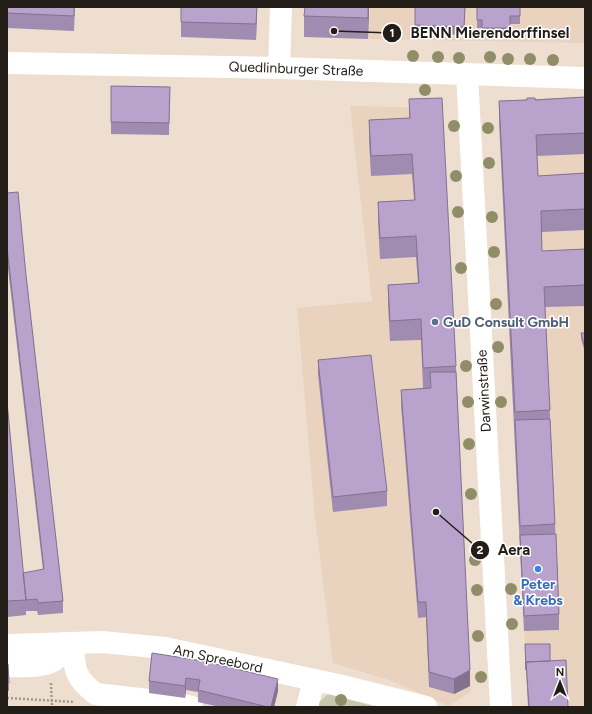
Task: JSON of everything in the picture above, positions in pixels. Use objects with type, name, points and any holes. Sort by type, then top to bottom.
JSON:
[{"type":"street","points":[[279,68],[281,7]]},
{"type":"street","name":"Quedlinburger Straße","points":[[7,64],[279,68],[585,78]]},
{"type":"street","name":"Darwinstraße","points":[[467,74],[501,707]]},
{"type":"street","name":"Am Spreebord","points":[[7,645],[102,642],[165,648],[314,680],[426,707]]},
{"type":"street","points":[[7,666],[40,665],[51,662],[57,658],[68,643]]},
{"type":"street","points":[[68,643],[74,667],[86,686],[96,694],[174,703],[192,707]]},
{"type":"street","points":[[307,707],[314,680]]},
{"type":"path","points":[[51,688],[52,707]]},
{"type":"path","points":[[7,698],[21,698]]},
{"type":"shaded area","points":[[370,7],[585,7],[585,43],[369,39]]},
{"type":"shaded area","points":[[350,106],[442,108],[471,691],[449,706],[389,680],[333,663],[315,517],[297,308],[372,301]]},
{"type":"shaded area","points":[[511,110],[585,112],[585,707],[528,707],[499,122]]},
{"type":"green space","points":[[328,694],[376,707],[314,707]]},
{"type":"building","points":[[7,7],[74,7],[74,16],[7,13]]},
{"type":"building","points":[[181,7],[257,7],[256,24],[181,22]]},
{"type":"building","points":[[305,7],[368,7],[368,18],[304,16]]},
{"type":"building","points":[[415,7],[465,7],[464,27],[415,25]]},
{"type":"building","points":[[477,7],[520,7],[520,16],[510,16],[510,28],[482,28],[482,20],[477,20]]},
{"type":"building","points":[[111,86],[170,87],[169,123],[111,122]]},
{"type":"building","points":[[585,97],[585,133],[536,135],[538,176],[585,173],[585,209],[541,211],[542,251],[585,249],[585,285],[544,287],[550,410],[515,412],[499,101],[527,100],[527,98],[535,98],[535,100]]},
{"type":"building","points":[[442,98],[456,366],[423,368],[421,319],[390,321],[388,285],[419,283],[416,236],[380,238],[378,202],[415,200],[412,154],[371,156],[369,120],[410,118],[409,99]]},
{"type":"building","points":[[18,192],[63,601],[38,603],[37,599],[26,600],[23,573],[44,569],[7,248],[7,193]]},
{"type":"building","points":[[581,333],[585,333],[584,345]]},
{"type":"building","points":[[371,355],[387,491],[333,497],[318,360]]},
{"type":"building","points":[[430,372],[456,372],[470,670],[454,679],[429,672],[426,602],[418,602],[401,390],[431,388]]},
{"type":"building","points":[[7,402],[26,600],[7,601]]},
{"type":"building","points":[[550,419],[555,524],[520,526],[515,420]]},
{"type":"building","points":[[556,534],[559,614],[524,616],[520,535]]},
{"type":"building","points":[[525,644],[550,644],[550,661],[526,662],[526,670]]},
{"type":"building","points":[[152,653],[203,661],[278,679],[271,707],[198,690],[200,680],[186,678],[185,686],[149,681]]},
{"type":"building","points":[[566,660],[568,707],[529,707],[526,662]]},
{"type":"building","points":[[8,664],[9,683],[7,683]]},
{"type":"place","name":"BENN Mierendorffinsel","points":[[334,31]]},
{"type":"place","name":"GuD Consult GmbH","points":[[435,322]]},
{"type":"place","name":"Aera","points":[[436,512]]},
{"type":"place","name":"Peter & Krebs","points":[[538,569]]}]
